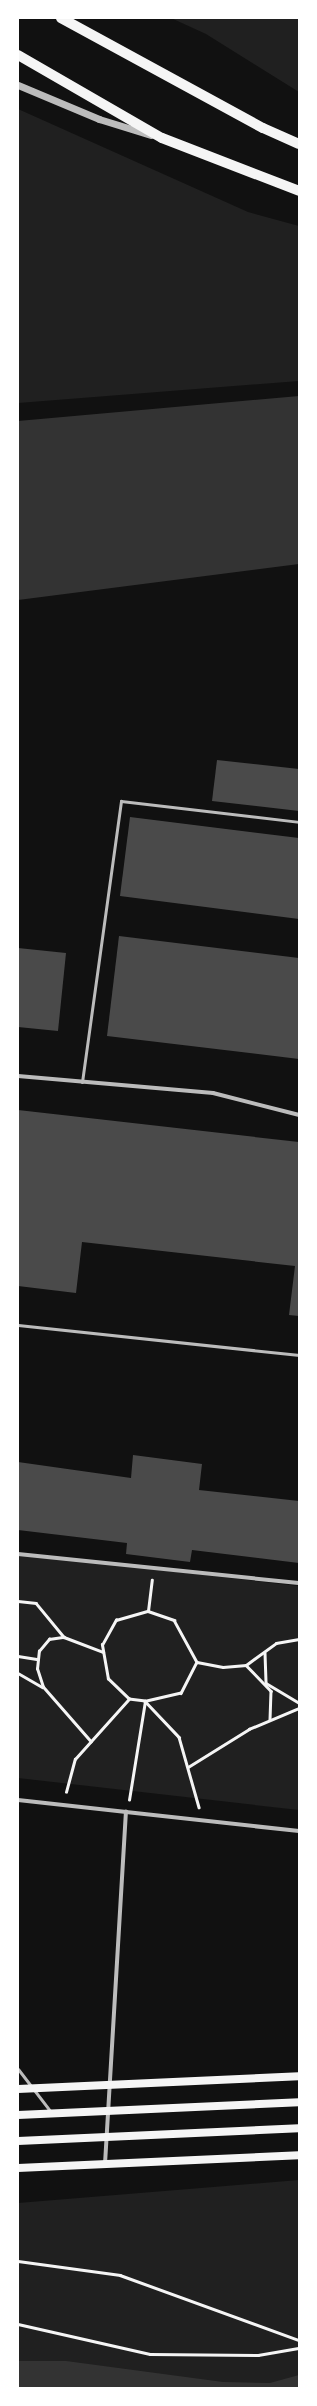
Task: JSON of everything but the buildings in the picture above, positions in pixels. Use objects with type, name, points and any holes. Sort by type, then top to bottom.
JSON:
[{"type":"main road","points":[[61,18],[71,21],[263,128],[299,144]]},
{"type":"main road","points":[[18,55],[162,138],[299,191]]},
{"type":"main road","points":[[18,2089],[299,2076]]},
{"type":"main road","points":[[18,2115],[299,2102]]},
{"type":"main road","points":[[18,2141],[299,2128]]},
{"type":"main road","points":[[18,2168],[299,2155]]},
{"type":"street","points":[[18,85],[99,119],[162,138]]},
{"type":"street","points":[[18,1076],[213,1093],[299,1115]]},
{"type":"street","points":[[18,1554],[154,1570],[299,1583]]},
{"type":"street","points":[[18,1800],[299,1831]]},
{"type":"street","points":[[105,2164],[107,2085],[126,1812]]},
{"type":"lane","points":[[82,1082],[121,801],[299,822]]},
{"type":"lane","points":[[18,1324],[299,1355]]},
{"type":"lane","points":[[18,2069],[52,2113]]},
{"type":"path","points":[[148,1611],[154,1570]]},
{"type":"path","points":[[18,1601],[36,1603],[64,1637]]},
{"type":"path","points":[[148,1611],[174,1620],[197,1662],[181,1693],[145,1701],[129,1698],[108,1679],[102,1645],[116,1620],[148,1611]]},
{"type":"path","points":[[43,1687],[38,1659],[39,1651],[49,1639],[64,1637],[103,1652]]},
{"type":"path","points":[[197,1662],[223,1667],[246,1665],[265,1653],[276,1643],[299,1639]]},
{"type":"path","points":[[265,1653],[266,1683],[271,1690],[270,1719]]},
{"type":"path","points":[[18,1656],[38,1659]]},
{"type":"path","points":[[246,1665],[266,1683],[299,1703]]},
{"type":"path","points":[[18,1673],[43,1687],[91,1742]]},
{"type":"path","points":[[64,1806],[75,1758],[129,1698]]},
{"type":"path","points":[[145,1701],[179,1738],[203,1820]]},
{"type":"path","points":[[126,1812],[145,1701]]},
{"type":"path","points":[[188,1767],[270,1719],[299,1708]]},
{"type":"path","points":[[18,2262],[120,2275],[299,2340]]},
{"type":"path","points":[[18,2324],[150,2354],[258,2355],[299,2348]]},
{"type":"shaded area","points":[[171,18],[299,18],[299,92],[206,34]]},
{"type":"shaded area","points":[[18,109],[248,212],[299,226],[299,381],[18,403]]},
{"type":"shaded area","points":[[299,396],[299,564],[18,600],[18,421]]},
{"type":"shaded area","points":[[18,1554],[299,1586],[299,1810],[18,1778]]},
{"type":"shaded area","points":[[299,2180],[299,2388],[18,2388],[18,2203]]},
{"type":"shaded area","points":[[18,2361],[66,2361],[223,2382],[270,2383],[299,2375],[299,2388],[18,2388]]}]
